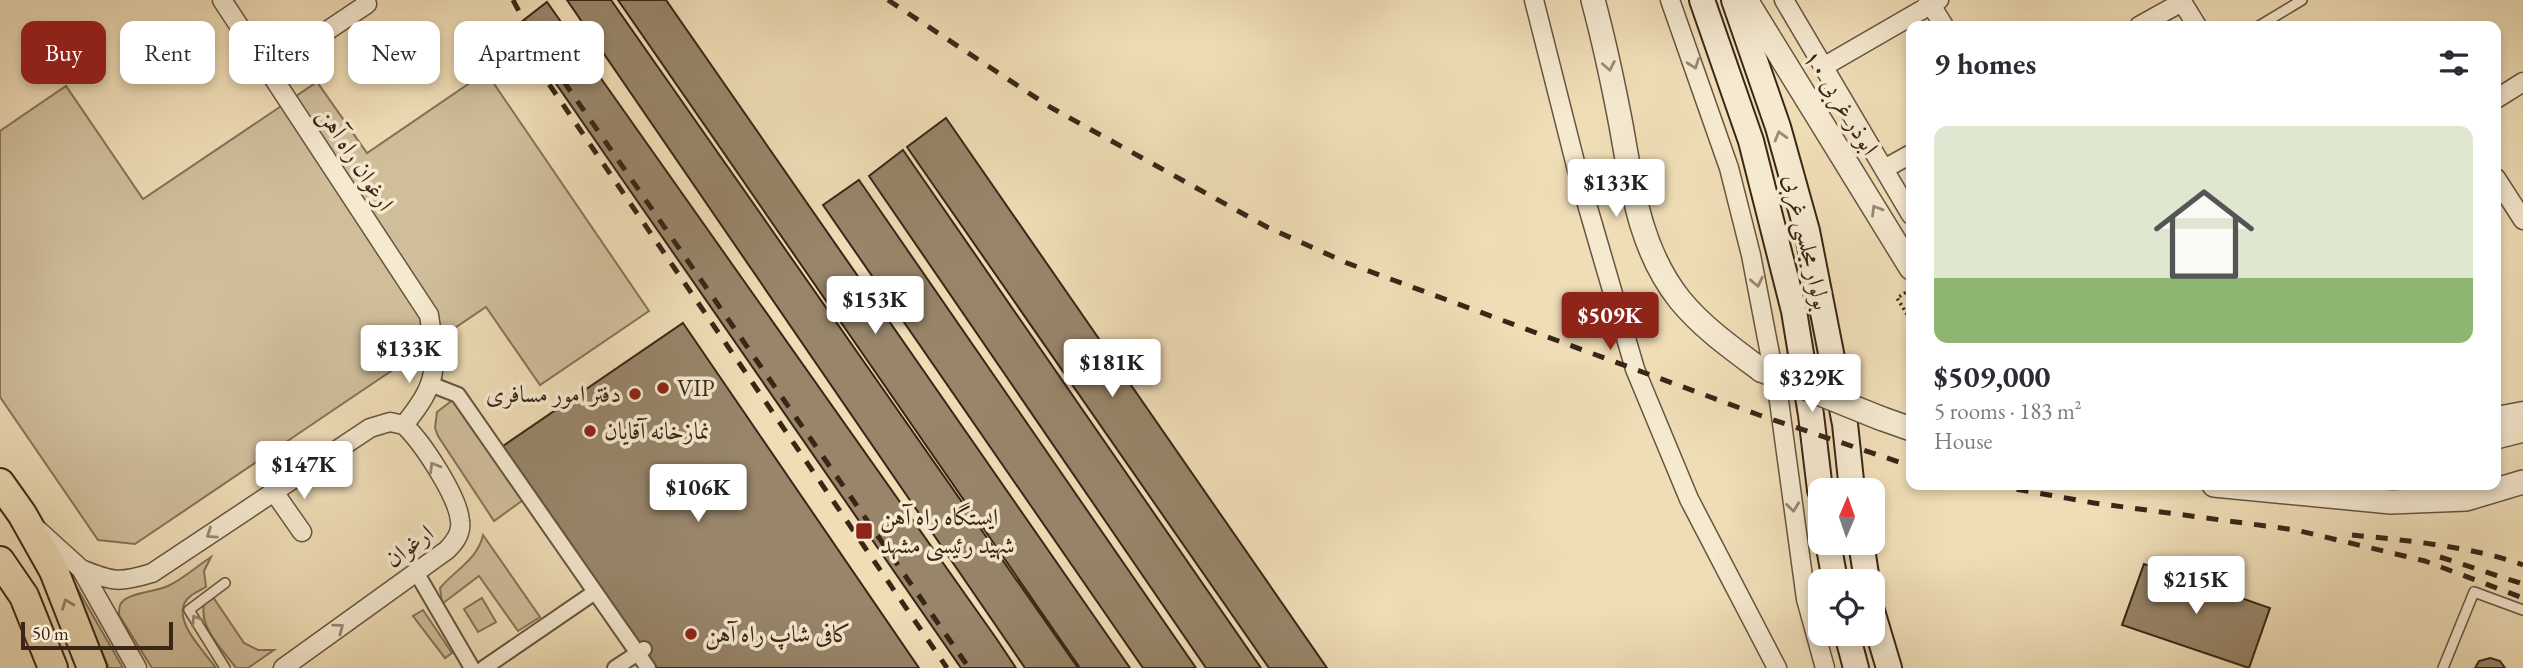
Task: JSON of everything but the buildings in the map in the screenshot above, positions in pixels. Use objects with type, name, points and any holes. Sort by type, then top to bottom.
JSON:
[{"type":"main road","name":"بولوار مجلسی غربی","points":[[1702,0],[1751,141],[1794,311],[1819,478]]},
{"type":"main road","name":"بولوار مجلسی غربی","points":[[1734,0],[1778,127],[1807,231],[1845,424],[1851,478]]},
{"type":"main road","points":[[0,483],[22,514],[54,571],[92,668]]},
{"type":"main road","points":[[0,561],[24,596],[53,668]]},
{"type":"main road","points":[[1850,646],[1856,668]]},
{"type":"main road","points":[[1882,646],[1889,668]]},
{"type":"street","name":"ارغوان راه آهن","points":[[222,0],[429,315],[434,351],[434,374],[430,384]]},
{"type":"street","points":[[334,26],[367,4],[365,0]]},
{"type":"street","points":[[1534,0],[1577,170],[1635,369],[1689,499],[1777,668]]},
{"type":"street","points":[[1593,0],[1606,50],[1636,210],[1654,259],[1681,300],[1721,340],[1761,370],[1906,427]]},
{"type":"street","points":[[1670,0],[1729,168],[1751,255],[1779,401],[1806,599],[1825,668]]},
{"type":"street","name":"ابوذر غربی ۱۰","points":[[1746,0],[1906,260]]},
{"type":"street","points":[[1784,0],[1906,206]]},
{"type":"street","points":[[2147,21],[2181,1],[2194,21]]},
{"type":"street","points":[[1823,67],[1933,2],[1942,21]]},
{"type":"street","points":[[2501,96],[2523,82]]},
{"type":"street","points":[[1884,169],[1906,157]]},
{"type":"street","points":[[2501,186],[2523,220]]},
{"type":"street","points":[[81,569],[102,578],[122,582],[152,573],[370,428],[390,422],[404,425],[424,400],[430,384],[458,395],[595,592],[641,651],[648,668]]},
{"type":"street","points":[[2501,415],[2523,411]]},
{"type":"street","name":"ارغوان","points":[[289,666],[447,550],[457,539],[461,523],[456,504],[417,438],[404,425]]},
{"type":"street","points":[[2501,437],[2523,430]]},
{"type":"street","points":[[2501,489],[2523,482]]},
{"type":"street","points":[[2266,490],[2391,502],[2466,499],[2496,490]]},
{"type":"street","points":[[274,492],[302,532]]},
{"type":"street","points":[[22,514],[81,569],[136,668]]},
{"type":"street","points":[[416,572],[472,668]]},
{"type":"street","points":[[484,668],[595,592]]},
{"type":"street","points":[[615,668],[641,651]]},
{"type":"lane","points":[[2267,21],[2302,0]]},
{"type":"lane","points":[[225,583],[189,610],[225,668]]},
{"type":"lane","points":[[2443,668],[2473,592],[2523,610]]},
{"type":"path","points":[[1906,292],[1897,298],[1906,313]]},
{"type":"shaded area","points":[[314,84],[318,84],[367,153],[468,84],[494,84],[649,311],[540,385],[486,307],[135,544],[98,540],[0,397],[0,131],[66,86],[143,199]]},
{"type":"shaded area","points":[[454,399],[523,500],[494,521],[435,428],[437,412]]},
{"type":"shaded area","points":[[483,535],[540,617],[518,631],[479,576],[442,604],[440,588],[471,558]]},
{"type":"shaded area","points":[[211,557],[204,571],[206,587],[188,598],[183,612],[188,629],[216,668],[152,668],[119,615],[121,603],[133,595],[168,586]]},
{"type":"shaded area","points":[[65,567],[123,668],[109,668]]},
{"type":"shaded area","points":[[213,597],[244,643],[258,650],[274,650],[248,668],[236,668],[213,638],[205,622],[204,604]]},
{"type":"shaded area","points":[[482,598],[496,622],[478,632],[464,609]]},
{"type":"shaded area","points":[[423,610],[452,653],[445,658],[413,616]]},
{"type":"railway","points":[[513,0],[531,34],[969,668]]},
{"type":"railway","points":[[888,0],[1050,107],[1267,227],[1347,263],[1759,415],[1906,464]]},
{"type":"railway","points":[[549,84],[947,668]]},
{"type":"railway","points":[[2021,490],[2094,503],[2296,530],[2425,561],[2523,598]]},
{"type":"railway","points":[[2352,535],[2462,549],[2523,565]]},
{"type":"railway","points":[[2440,557],[2523,584]]},
{"type":"place","name":"VIP","points":[[663,388]]},
{"type":"place","name":"دفتر امور مسافری","points":[[635,394]]},
{"type":"place","name":"نمازخانه آقایان","points":[[590,431]]},
{"type":"place","name":"ایستگاه راه آهن شهید رئیسی مشهد","points":[[864,531]]},
{"type":"place","name":"کافی شاپ راه آهن","points":[[691,634]]}]
